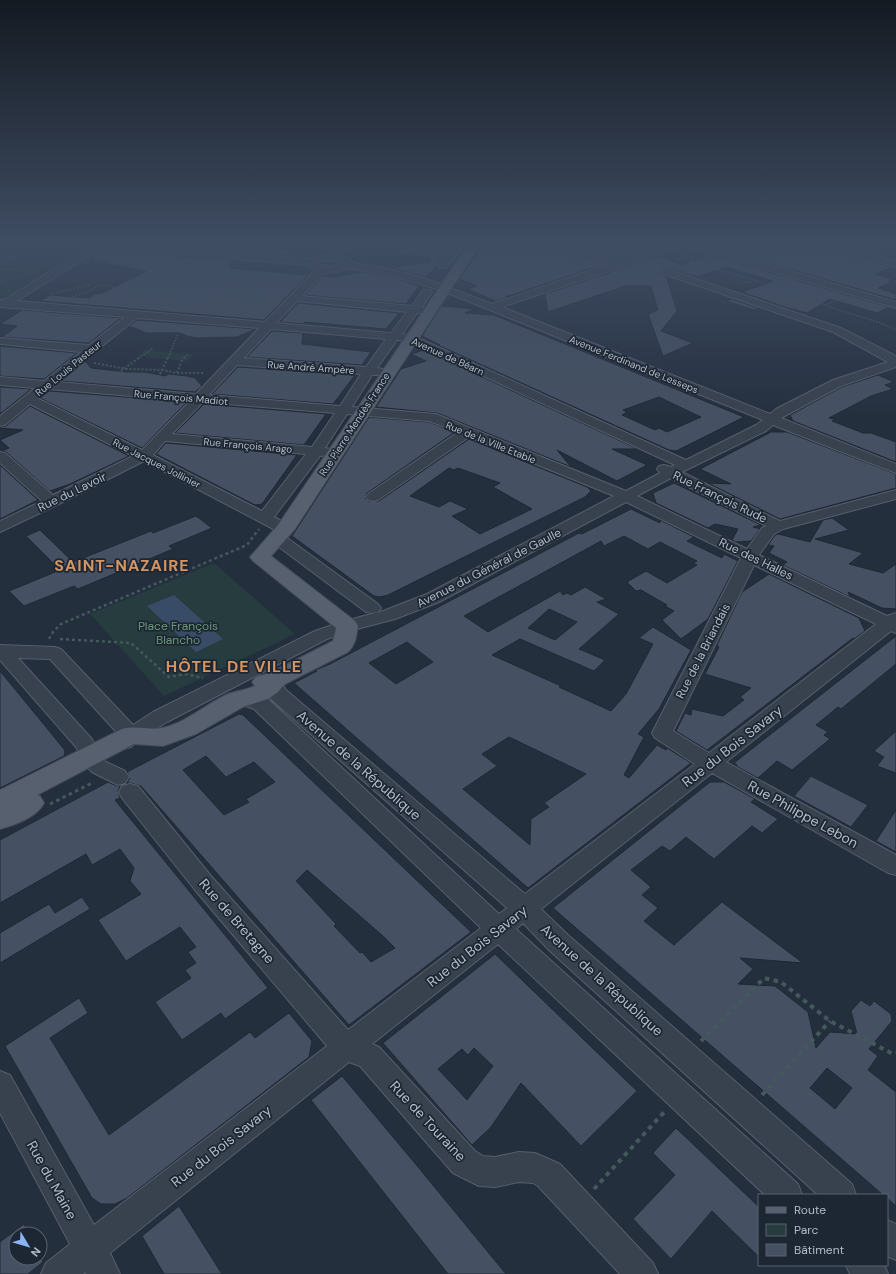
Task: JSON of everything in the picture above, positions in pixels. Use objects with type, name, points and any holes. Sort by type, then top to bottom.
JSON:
[{"type":"main road","name":"Rue Pierre Mendès France","points":[[254,551],[281,533],[410,338],[421,310],[431,300]]},
{"type":"main road","points":[[0,819],[107,771],[118,757],[131,735],[163,737],[187,728],[340,647],[344,642],[347,626],[254,551]]},
{"type":"main road","points":[[0,802],[107,771]]},
{"type":"street","points":[[265,518],[316,451],[369,371],[394,337],[421,310],[424,300]]},
{"type":"street","name":"Avenue Ferdinand de Lesseps","points":[[476,300],[896,469]]},
{"type":"street","points":[[493,307],[512,300]]},
{"type":"street","points":[[750,300],[837,330],[894,359]]},
{"type":"street","points":[[878,300],[896,306]]},
{"type":"street","points":[[291,301],[421,310]]},
{"type":"street","name":"Rue du Lavoir","points":[[0,527],[144,456],[291,301]]},
{"type":"street","name":"Avenue de Béarn","points":[[2,304],[20,304],[410,338],[674,467]]},
{"type":"street","name":"Rue Louis Pasteur","points":[[0,422],[135,314]]},
{"type":"street","points":[[0,341],[91,349]]},
{"type":"street","points":[[852,375],[881,369],[894,359]]},
{"type":"street","points":[[852,375],[894,359]]},
{"type":"street","name":"Rue André Ampère","points":[[234,361],[387,373]]},
{"type":"street","points":[[881,369],[896,374]]},
{"type":"street","name":"Avenue du Général de Gaulle","points":[[347,626],[362,611],[395,602],[424,590],[674,467],[761,428],[766,417],[785,405],[831,382],[852,375]]},
{"type":"street","name":"Rue François Madiot","points":[[0,382],[362,412]]},
{"type":"street","name":"Rue Jacques Jollinier","points":[[29,399],[265,518],[372,608]]},
{"type":"street","name":"Rue de la Ville Etable","points":[[362,412],[431,417],[620,494]]},
{"type":"street","points":[[373,497],[467,432]]},
{"type":"street","name":"Rue François Arago","points":[[162,437],[334,453]]},
{"type":"street","points":[[0,456],[52,502]]},
{"type":"street","name":"Rue François Rude","points":[[674,467],[778,526]]},
{"type":"street","name":"Avenue du Général de Gaulle","points":[[347,626],[389,615],[433,598],[620,494]]},
{"type":"street","name":"Rue des Halles","points":[[620,494],[894,623]]},
{"type":"street","points":[[778,526],[896,494]]},
{"type":"street","name":"Rue de la Briandais","points":[[710,763],[662,733],[750,556],[768,531],[778,526]]},
{"type":"street","name":"Rue du Bois Savary","points":[[56,1274],[97,1261],[346,1048],[710,763],[894,623]]},
{"type":"street","points":[[1,651],[55,644],[131,735],[160,717],[321,635],[347,626]]},
{"type":"street","points":[[0,811],[107,771],[84,743],[1,651]]},
{"type":"street","name":"Avenue de la République","points":[[275,682],[279,694],[525,909],[559,943],[840,1194]]},
{"type":"street","name":"Avenue de la République","points":[[242,699],[254,700],[261,704],[499,929],[679,1097],[786,1194]]},
{"type":"street","name":"Rue Philippe Lebon","points":[[710,763],[896,866]]},
{"type":"street","name":"Rue de Bretagne","points":[[107,771],[346,1048]]},
{"type":"street","name":"Rue de Touraine","points":[[346,1048],[369,1056],[464,1162],[479,1171],[495,1172],[519,1167],[535,1168],[549,1175],[642,1274]]},
{"type":"street","name":"Rue du Maine","points":[[0,1085],[97,1261]]},
{"type":"street","points":[[888,1237],[896,1244]]},
{"type":"street","points":[[863,1266],[872,1274]]},
{"type":"path","points":[[20,304],[29,300]]},
{"type":"path","points":[[170,317],[190,300]]},
{"type":"path","points":[[240,300],[255,302],[291,301]]},
{"type":"path","points":[[811,300],[882,322],[896,330]]},
{"type":"path","points":[[160,374],[163,370],[166,359],[171,352],[172,342],[178,334]]},
{"type":"path","points":[[121,372],[153,348]]},
{"type":"path","points":[[177,373],[182,360],[188,354]]},
{"type":"path","points":[[88,362],[127,369],[163,370],[177,373],[207,373]]},
{"type":"path","points":[[205,679],[186,674],[169,677],[131,643],[55,644],[49,639],[53,632],[61,624],[254,551],[258,532],[265,518]]},
{"type":"path","points":[[45,807],[107,771]]},
{"type":"path","points":[[704,1038],[764,978],[781,982],[830,1021],[893,1054],[896,1053]]},
{"type":"path","points":[[763,1094],[830,1021]]},
{"type":"path","points":[[591,1192],[679,1097]]},
{"type":"green space","points":[[144,350],[194,354],[187,361],[137,356]]},
{"type":"green space","name":"Place François Blancho","points":[[214,563],[295,634],[164,696],[90,614]]},
{"type":"water","points":[[174,595],[223,639],[196,652],[147,606]]},
{"type":"building","points":[[41,300],[283,300],[264,320]]},
{"type":"building","points":[[366,300],[409,300],[406,304]]},
{"type":"building","points":[[546,300],[582,300],[548,312]]},
{"type":"building","points":[[655,300],[674,300],[677,311],[661,331],[693,343],[663,356],[648,314],[658,310]]},
{"type":"building","points":[[736,300],[759,308],[754,310],[726,301]]},
{"type":"building","points":[[766,300],[828,300],[807,313]]},
{"type":"building","points":[[835,300],[866,300],[889,307],[877,313]]},
{"type":"building","points":[[298,303],[399,313],[386,329],[304,322],[304,324],[280,322]]},
{"type":"building","points":[[441,306],[475,309],[465,313],[494,315],[744,417],[676,451],[669,450],[438,345],[440,345],[422,336]],"holes":[[[659,397],[701,417],[667,432],[659,428],[655,430],[622,415],[627,412],[623,410]]]},
{"type":"building","points":[[22,310],[121,318],[89,343],[2,337],[17,326],[0,324]]},
{"type":"building","points":[[137,320],[256,329],[237,337],[196,338],[180,333],[146,333],[135,328],[128,327]]},
{"type":"building","points":[[272,331],[303,333],[302,344],[371,352],[362,365],[247,357]]},
{"type":"building","points":[[0,346],[77,353],[44,379],[0,376]]},
{"type":"building","points":[[424,350],[638,449],[612,449],[647,465],[617,481],[557,450],[571,467],[437,413],[376,407],[401,369],[426,361],[411,354]]},
{"type":"building","points":[[85,361],[91,368],[127,372],[144,372],[166,376],[168,374],[187,376],[195,378],[202,386],[195,392],[61,381]]},
{"type":"building","points":[[238,367],[355,375],[333,404],[212,394]]},
{"type":"building","points":[[878,375],[894,382],[885,385],[893,389],[871,396],[829,418],[835,419],[832,421],[863,433],[871,433],[896,442],[896,462],[793,421],[790,415],[842,387]]},
{"type":"building","points":[[0,387],[31,389],[0,414]]},
{"type":"building","points":[[49,391],[187,402],[142,448],[40,398]]},
{"type":"building","points":[[204,404],[326,414],[304,445],[175,433]]},
{"type":"building","points":[[30,406],[129,456],[70,484],[50,491],[6,452],[2,451],[9,448],[0,440],[23,430],[0,427],[6,426]]},
{"type":"building","points":[[369,417],[429,422],[455,432],[367,493],[365,498],[368,501],[379,501],[469,439],[587,487],[591,491],[585,497],[388,595],[380,597],[374,596],[292,536]],"holes":[[[449,468],[454,470],[458,468],[500,483],[493,487],[532,509],[480,534],[452,516],[468,509],[450,501],[439,507],[410,496]]]},
{"type":"building","points":[[771,432],[787,432],[896,474],[896,488],[780,519],[708,483],[731,484],[700,469]]},
{"type":"building","points":[[166,443],[297,455],[262,504],[255,505],[156,454]]},
{"type":"building","points":[[0,465],[38,500],[0,519]]},
{"type":"building","points":[[674,483],[761,525],[753,527],[760,529],[751,541],[736,542],[732,540],[738,529],[715,524],[708,528],[656,503],[653,493]]},
{"type":"building","points":[[631,509],[660,523],[660,520],[694,537],[687,541],[722,558],[724,554],[738,561],[708,619],[681,639],[662,620],[674,611],[665,606],[667,605],[641,590],[636,591],[627,582],[646,571],[667,583],[697,565],[693,563],[697,561],[660,542],[648,549],[624,536],[604,546],[601,541],[464,616],[488,632],[560,591],[563,595],[567,593],[571,595],[585,587],[606,599],[597,602],[619,614],[579,649],[605,660],[594,671],[520,639],[492,655],[561,686],[559,687],[611,711],[626,694],[653,644],[639,638],[653,627],[691,650],[659,709],[638,734],[644,737],[624,775],[629,778],[657,745],[666,750],[667,748],[691,763],[528,888],[294,683],[317,671],[315,670],[330,664],[579,533],[582,534]],"holes":[[[549,609],[577,622],[555,640],[528,628]],[[407,642],[433,662],[396,684],[369,663]],[[509,737],[586,774],[544,803],[549,807],[531,819],[530,845],[463,789],[497,766],[482,754]]]},
{"type":"building","points":[[196,516],[212,528],[169,546],[173,549],[78,589],[74,586],[24,606],[9,591],[60,570],[26,536],[40,530],[73,562],[151,531],[153,533]]},
{"type":"building","points":[[832,518],[849,530],[815,539],[863,553],[849,564],[883,573],[896,564],[896,609],[882,608],[848,592],[850,597],[783,565],[787,562],[769,553],[774,546],[768,545],[775,535],[778,534],[810,542],[823,520]]},
{"type":"building","points":[[769,574],[859,618],[865,631],[854,639],[853,638],[707,750],[676,731],[685,713],[691,715],[692,709],[723,716],[744,700],[740,697],[751,688],[705,674],[719,647],[717,645],[742,592]]},
{"type":"building","points":[[896,636],[896,664],[841,709],[838,707],[816,725],[828,732],[824,735],[830,739],[792,770],[777,761],[758,778],[736,766],[737,765],[734,763]]},
{"type":"building","points":[[0,671],[64,749],[65,753],[64,756],[0,788]]},
{"type":"building","points":[[239,714],[243,715],[471,932],[349,1025],[141,786],[127,783],[130,778],[127,772]],"holes":[[[206,756],[226,777],[254,762],[275,782],[246,799],[249,802],[224,815],[183,770]],[[307,870],[383,936],[395,948],[371,962],[362,952],[360,953],[334,926],[336,924],[296,881]]]},
{"type":"building","points":[[896,731],[896,773],[877,766],[884,757],[874,751]]},
{"type":"building","points":[[811,776],[868,805],[851,827],[794,796]]},
{"type":"building","points":[[108,782],[120,786],[118,791],[120,798],[115,800],[268,988],[225,1019],[221,1013],[182,1040],[155,1002],[191,978],[185,970],[196,963],[188,952],[196,947],[180,927],[126,961],[98,920],[141,894],[130,881],[134,868],[120,849],[92,865],[86,854],[0,903],[0,840]]},
{"type":"building","points":[[710,782],[724,782],[755,799],[751,802],[778,819],[762,833],[752,826],[714,859],[686,837],[670,851],[662,846],[631,870],[651,887],[642,895],[658,908],[644,921],[674,945],[722,902],[803,963],[740,958],[753,969],[738,984],[775,986],[808,1012],[816,1048],[830,1032],[857,1034],[851,1011],[861,1000],[870,1006],[874,1001],[891,1014],[892,1021],[869,1049],[878,1056],[868,1070],[896,1092],[896,1206],[888,1199],[888,1194],[882,1194],[553,908]],"holes":[[[827,1068],[852,1088],[835,1109],[810,1088]]]},
{"type":"building","points":[[896,810],[896,852],[876,841]]},
{"type":"building","points":[[82,897],[90,909],[0,963],[0,933],[49,904],[55,913]]},
{"type":"building","points":[[495,954],[637,1091],[581,1146],[521,1083],[491,1127],[472,1145],[383,1043]],"holes":[[[474,1048],[493,1066],[467,1100],[438,1069],[462,1049],[468,1055]]]},
{"type":"building","points":[[79,998],[88,1013],[50,1038],[109,1135],[250,1032],[255,1038],[289,1013],[312,1041],[309,1057],[127,1198],[115,1204],[101,1204],[92,1198],[5,1046]]},
{"type":"building","points":[[342,1076],[506,1274],[448,1274],[311,1100]]},
{"type":"building","points":[[676,1128],[758,1206],[758,1256],[712,1211],[671,1259],[633,1219],[675,1175],[653,1153]]},
{"type":"building","points":[[179,1206],[222,1274],[164,1274],[142,1236]]},
{"type":"building","points":[[8,1236],[8,1266],[38,1266],[28,1274],[0,1274],[0,1242]]},
{"type":"district","name":"SAINT-NAZAIRE","points":[[122,565]]},
{"type":"district","name":"HÔTEL DE VILLE","points":[[234,666]]}]
